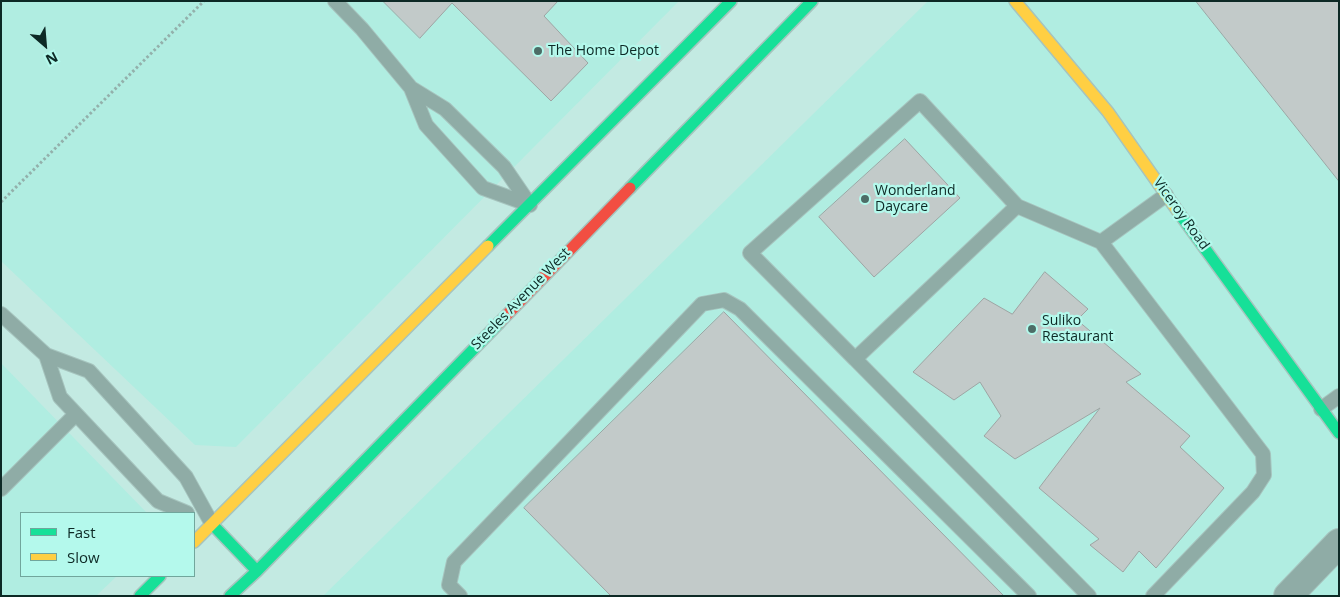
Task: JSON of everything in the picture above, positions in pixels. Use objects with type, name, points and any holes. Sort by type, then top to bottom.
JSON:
[{"type":"main road","points":[[195,541],[731,1]]},
{"type":"main road","name":"Steeles Avenue West","points":[[230,596],[257,571],[812,1]]},
{"type":"main road","name":"Viceroy Road","points":[[1015,1],[1108,112],[1339,433]]},
{"type":"main road","points":[[212,524],[257,571]]},
{"type":"main road","points":[[140,596],[159,577]]},
{"type":"street","points":[[1288,596],[1339,543]]},
{"type":"lane","points":[[334,1],[362,29],[411,88],[426,124],[483,188],[530,204]]},
{"type":"lane","points":[[411,88],[445,110],[504,167],[530,204]]},
{"type":"lane","points":[[1089,596],[750,253],[920,100],[1017,206],[1101,242],[1264,454],[1264,475],[1253,492],[1153,596]]},
{"type":"lane","points":[[1101,242],[1166,195]]},
{"type":"lane","points":[[855,359],[1017,206]]},
{"type":"lane","points":[[460,596],[449,584],[454,562],[702,304],[724,300],[740,309],[1029,596]]},
{"type":"lane","points":[[1,314],[46,355],[89,371],[186,477],[212,524]]},
{"type":"lane","points":[[46,355],[60,398],[158,501],[185,512]]},
{"type":"lane","points":[[1321,409],[1339,396]]},
{"type":"lane","points":[[1,489],[76,414]]},
{"type":"lane","points":[[195,516],[212,524]]},
{"type":"path","points":[[1,202],[204,1]]},
{"type":"shaded area","points":[[1,1],[679,1],[236,447],[195,445],[1,261]]},
{"type":"shaded area","points":[[928,1],[1339,1],[1339,596],[323,596]]},
{"type":"shaded area","points":[[1,363],[146,512],[20,512],[20,577],[116,577],[96,596],[1,596]]},
{"type":"building","name":"The Home Depot","points":[[383,1],[558,1],[544,16],[588,63],[551,101],[452,3],[420,38]]},
{"type":"building","points":[[1196,1],[1339,1],[1339,181]]},
{"type":"building","points":[[905,139],[960,198],[874,277],[819,217]]},
{"type":"building","points":[[1045,272],[1088,309],[1077,320],[1141,374],[1126,382],[1190,436],[1180,447],[1224,488],[1156,568],[1139,551],[1123,572],[1090,545],[1099,539],[1039,488],[1100,408],[1015,459],[984,436],[1001,416],[980,382],[954,400],[913,372],[984,298],[1012,314]]},
{"type":"building","points":[[724,312],[1004,596],[611,596],[524,508]]},
{"type":"traffic: fast","points":[[488,246],[731,1]]},
{"type":"traffic: fast","points":[[630,188],[812,1]]},
{"type":"traffic: fast","points":[[1179,213],[1339,433]]},
{"type":"traffic: fast","points":[[230,596],[257,571],[499,323]]},
{"type":"traffic: fast","points":[[212,524],[257,571]]},
{"type":"traffic: fast","points":[[140,596],[159,577]]},
{"type":"traffic: slow","points":[[1015,1],[1108,112],[1179,213]]},
{"type":"traffic: slow","points":[[195,541],[488,246]]},
{"type":"traffic: jam","points":[[499,323],[630,188]]},
{"type":"place","name":"The Home Depot","points":[[538,51]]},
{"type":"place","name":"Wonderland Daycare","points":[[865,199]]},
{"type":"place","name":"Suliko Restaurant","points":[[1032,329]]}]
